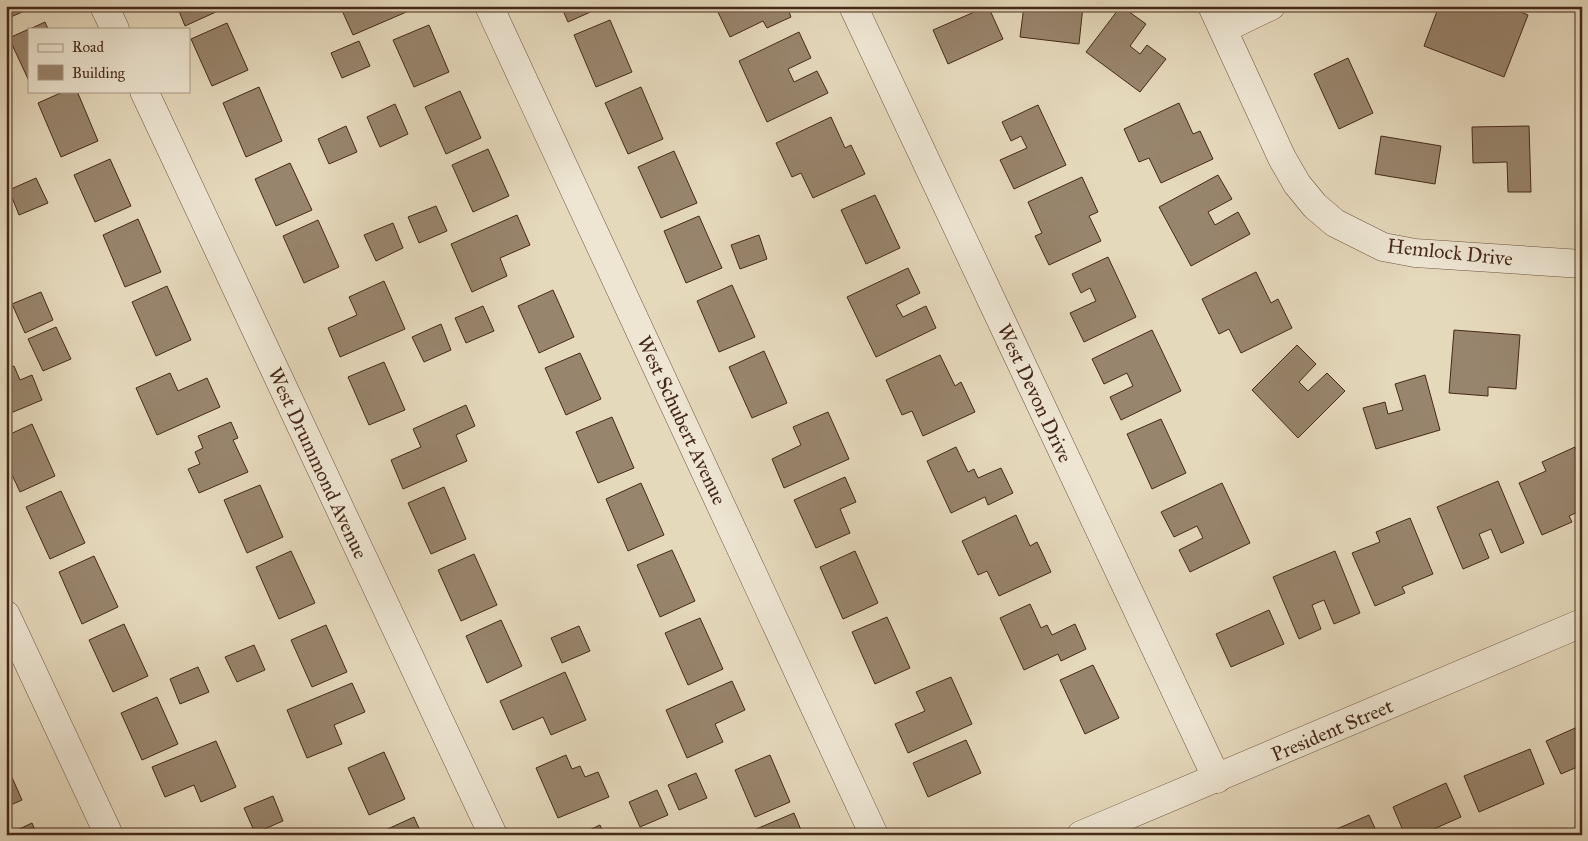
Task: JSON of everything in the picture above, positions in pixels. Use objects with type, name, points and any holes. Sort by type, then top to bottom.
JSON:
[{"type":"street","points":[[104,6],[115,28]]},
{"type":"street","name":"West Schubert Avenue","points":[[489,6],[874,835]]},
{"type":"street","name":"West Devon Drive","points":[[853,6],[1217,779]]},
{"type":"street","points":[[1217,17],[1272,6]]},
{"type":"street","name":"Hemlock Drive","points":[[1217,17],[1282,158],[1297,184],[1315,206],[1335,223],[1383,247],[1415,253],[1582,264]]},
{"type":"street","name":"West Drummond Avenue","points":[[144,92],[492,835]]},
{"type":"street","points":[[6,615],[109,835]]},
{"type":"street","name":"President Street","points":[[1081,835],[1582,623]]},
{"type":"building","points":[[6,6],[36,6],[6,19]]},
{"type":"building","points":[[177,6],[229,6],[185,26]]},
{"type":"building","points":[[340,6],[418,6],[418,7],[353,35]]},
{"type":"building","points":[[561,6],[604,6],[568,22]]},
{"type":"building","points":[[715,6],[787,6],[791,17],[767,28],[763,21],[730,37]]},
{"type":"building","points":[[988,6],[1003,39],[948,64],[933,30]]},
{"type":"building","points":[[1024,6],[1083,6],[1079,44],[1020,37]]},
{"type":"building","points":[[1121,6],[1146,24],[1130,46],[1140,54],[1147,45],[1166,59],[1140,92],[1086,52]]},
{"type":"building","points":[[1439,6],[1506,6],[1528,15],[1504,77],[1424,46]]},
{"type":"building","points":[[610,20],[632,72],[596,87],[574,35]]},
{"type":"building","points":[[45,22],[48,28],[32,28]]},
{"type":"building","points":[[227,23],[248,70],[212,86],[191,39]]},
{"type":"building","points":[[429,25],[449,72],[414,87],[393,40]]},
{"type":"building","points":[[28,29],[28,79],[9,38]]},
{"type":"building","points":[[799,32],[811,58],[788,69],[794,82],[817,71],[828,93],[767,122],[739,61]]},
{"type":"building","points":[[359,41],[370,66],[342,78],[331,53]]},
{"type":"building","points":[[1348,58],[1373,113],[1339,129],[1314,74]]},
{"type":"building","points":[[259,87],[282,141],[246,157],[223,103]]},
{"type":"building","points":[[641,87],[663,139],[628,154],[605,103]]},
{"type":"building","points":[[460,91],[481,138],[446,154],[425,107]]},
{"type":"building","points":[[63,92],[77,92],[98,141],[61,157],[38,103]]},
{"type":"building","points":[[1179,103],[1193,134],[1200,131],[1213,159],[1161,183],[1149,158],[1139,162],[1124,129]]},
{"type":"building","points":[[395,104],[408,134],[380,147],[367,117]]},
{"type":"building","points":[[1038,105],[1066,165],[1014,189],[1000,160],[1027,148],[1021,136],[1011,141],[1002,122]]},
{"type":"building","points":[[831,117],[845,148],[851,145],[865,174],[813,198],[801,173],[792,177],[776,143]]},
{"type":"building","points":[[346,126],[357,152],[329,164],[318,139]]},
{"type":"building","points":[[1529,126],[1531,192],[1508,192],[1507,162],[1473,163],[1472,127]]},
{"type":"building","points":[[1381,136],[1441,146],[1435,184],[1375,174]]},
{"type":"building","points":[[488,149],[509,196],[473,212],[452,165]]},
{"type":"building","points":[[674,151],[697,203],[661,218],[638,167]]},
{"type":"building","points":[[110,159],[131,206],[95,222],[74,175]]},
{"type":"building","points":[[290,163],[312,210],[276,226],[255,179]]},
{"type":"building","points":[[1218,175],[1232,199],[1208,212],[1215,225],[1238,212],[1250,234],[1191,266],[1159,207]]},
{"type":"building","points":[[1082,177],[1098,212],[1089,216],[1101,241],[1049,265],[1035,236],[1042,233],[1028,202]]},
{"type":"building","points":[[36,178],[48,203],[19,215],[9,190]]},
{"type":"building","points":[[875,195],[900,248],[866,264],[841,210]]},
{"type":"building","points":[[436,206],[447,231],[419,243],[408,217]]},
{"type":"building","points":[[517,215],[530,245],[500,258],[507,276],[472,292],[451,244]]},
{"type":"building","points":[[699,216],[722,268],[686,283],[664,231]]},
{"type":"building","points":[[138,219],[161,272],[125,287],[103,235]]},
{"type":"building","points":[[318,220],[339,267],[304,283],[283,236]]},
{"type":"building","points":[[393,223],[403,248],[376,261],[364,235]]},
{"type":"building","points":[[759,235],[767,259],[740,269],[731,245]]},
{"type":"building","points":[[1108,257],[1136,317],[1084,342],[1070,313],[1096,301],[1090,288],[1081,293],[1072,274]]},
{"type":"building","points":[[908,268],[920,293],[896,305],[903,317],[926,306],[936,328],[876,357],[847,297]]},
{"type":"building","points":[[1256,272],[1271,303],[1278,299],[1292,328],[1241,353],[1229,329],[1219,334],[1202,299]]},
{"type":"building","points":[[384,281],[405,329],[340,357],[328,328],[357,315],[349,297]]},
{"type":"building","points":[[732,285],[755,337],[719,352],[697,301]]},
{"type":"building","points":[[167,286],[191,340],[156,356],[132,302]]},
{"type":"building","points":[[553,290],[574,337],[539,353],[518,306]]},
{"type":"building","points":[[41,292],[53,320],[25,333],[12,304]]},
{"type":"building","points":[[483,306],[494,331],[466,343],[455,318]]},
{"type":"building","points":[[441,324],[451,350],[424,362],[412,337]]},
{"type":"building","points":[[56,327],[71,359],[43,371],[28,339]]},
{"type":"building","points":[[1152,330],[1181,391],[1121,420],[1110,397],[1133,386],[1127,373],[1104,384],[1092,359]]},
{"type":"building","points":[[1454,330],[1520,335],[1516,389],[1488,387],[1488,396],[1449,393]]},
{"type":"building","points":[[1297,345],[1316,364],[1299,382],[1308,391],[1327,373],[1345,391],[1298,438],[1252,390]]},
{"type":"building","points":[[764,351],[787,403],[752,418],[729,367]]},
{"type":"building","points":[[580,353],[601,399],[566,415],[545,368]]},
{"type":"building","points":[[940,355],[955,386],[961,382],[975,412],[923,436],[912,411],[902,415],[886,380]]},
{"type":"building","points":[[384,362],[405,410],[369,425],[348,377]]},
{"type":"building","points":[[14,366],[20,380],[32,375],[42,400],[6,415],[6,369]]},
{"type":"building","points":[[170,373],[178,391],[207,378],[220,407],[157,435],[136,388]]},
{"type":"building","points":[[1425,375],[1440,430],[1376,449],[1363,408],[1385,402],[1388,414],[1403,410],[1395,384]]},
{"type":"building","points":[[466,405],[475,426],[456,435],[467,461],[403,489],[391,460],[421,447],[413,429]]},
{"type":"building","points":[[828,412],[849,459],[784,488],[772,459],[801,445],[793,427]]},
{"type":"building","points":[[612,417],[634,468],[598,483],[576,432]]},
{"type":"building","points":[[1161,419],[1186,473],[1152,489],[1127,434]]},
{"type":"building","points":[[231,422],[238,438],[233,440],[248,472],[199,493],[188,469],[200,464],[195,452],[203,448],[198,436]]},
{"type":"building","points":[[32,424],[55,476],[20,492],[6,462],[6,436]]},
{"type":"building","points":[[956,447],[968,472],[974,469],[978,478],[1001,468],[1013,493],[988,505],[985,497],[951,513],[927,461]]},
{"type":"building","points":[[1575,447],[1582,462],[1582,510],[1569,516],[1572,522],[1542,535],[1519,483],[1546,471],[1542,462]]},
{"type":"building","points":[[845,477],[856,502],[840,509],[850,533],[816,548],[794,500]]},
{"type":"building","points":[[1498,481],[1524,543],[1501,553],[1491,529],[1479,534],[1489,558],[1463,569],[1437,507]]},
{"type":"building","points":[[641,483],[664,535],[628,551],[606,499]]},
{"type":"building","points":[[1222,483],[1250,543],[1190,572],[1179,550],[1203,538],[1197,526],[1174,537],[1161,512]]},
{"type":"building","points":[[260,485],[283,537],[247,553],[224,500]]},
{"type":"building","points":[[444,487],[466,539],[431,554],[408,503]]},
{"type":"building","points":[[61,491],[85,543],[50,559],[26,507]]},
{"type":"building","points":[[1016,515],[1030,546],[1037,542],[1051,572],[999,596],[987,571],[978,575],[962,541]]},
{"type":"building","points":[[1410,518],[1433,574],[1402,587],[1405,593],[1375,606],[1352,553],[1380,542],[1376,532]]},
{"type":"building","points":[[672,550],[695,601],[660,617],[637,565]]},
{"type":"building","points":[[291,551],[315,603],[279,619],[256,567]]},
{"type":"building","points":[[855,551],[878,603],[843,619],[820,567]]},
{"type":"building","points":[[1335,551],[1360,613],[1334,624],[1324,600],[1312,605],[1321,629],[1299,639],[1273,577]]},
{"type":"building","points":[[474,554],[497,605],[461,621],[438,570]]},
{"type":"building","points":[[94,556],[118,607],[82,624],[59,572]]},
{"type":"building","points":[[1030,604],[1041,628],[1047,625],[1052,635],[1075,624],[1086,649],[1061,661],[1058,654],[1024,670],[1000,618]]},
{"type":"building","points":[[1269,610],[1284,644],[1231,667],[1216,634]]},
{"type":"building","points":[[887,617],[910,668],[875,684],[852,632]]},
{"type":"building","points":[[700,618],[723,669],[688,685],[665,633]]},
{"type":"building","points":[[501,620],[522,666],[487,683],[466,636]]},
{"type":"building","points":[[124,624],[148,676],[113,692],[89,640]]},
{"type":"building","points":[[326,625],[347,672],[312,687],[291,640]]},
{"type":"building","points":[[579,626],[590,651],[562,663],[551,638]]},
{"type":"building","points":[[254,645],[265,670],[237,682],[225,657]]},
{"type":"building","points":[[1093,665],[1119,718],[1085,734],[1060,680]]},
{"type":"building","points":[[198,667],[209,692],[180,704],[170,679]]},
{"type":"building","points":[[565,672],[586,720],[551,735],[543,717],[513,730],[500,701]]},
{"type":"building","points":[[951,677],[972,724],[908,753],[895,724],[925,711],[916,692]]},
{"type":"building","points":[[732,681],[745,710],[715,724],[723,742],[687,758],[666,710]]},
{"type":"building","points":[[352,683],[365,712],[334,725],[342,744],[307,758],[287,710]]},
{"type":"building","points":[[157,697],[178,744],[142,760],[121,713]]},
{"type":"building","points":[[1582,725],[1582,765],[1561,774],[1546,741]]},
{"type":"building","points":[[966,740],[981,773],[928,797],[913,763]]},
{"type":"building","points":[[216,741],[236,787],[201,802],[194,785],[165,797],[152,767]]},
{"type":"building","points":[[1530,749],[1544,784],[1479,812],[1464,776]]},
{"type":"building","points":[[384,752],[405,799],[369,815],[348,768]]},
{"type":"building","points":[[566,755],[572,769],[580,766],[585,777],[598,772],[609,797],[558,818],[536,768]]},
{"type":"building","points":[[770,755],[790,802],[755,817],[735,770]]},
{"type":"building","points":[[6,764],[22,800],[6,807]]},
{"type":"building","points":[[696,773],[707,798],[679,810],[668,785]]},
{"type":"building","points":[[1446,783],[1461,817],[1420,835],[1405,835],[1393,807]]},
{"type":"building","points":[[657,790],[668,815],[640,827],[629,802]]},
{"type":"building","points":[[273,796],[283,821],[255,833],[244,808]]},
{"type":"building","points":[[794,813],[803,835],[747,835],[747,833]]},
{"type":"building","points":[[1369,815],[1378,835],[1323,835]]},
{"type":"building","points":[[414,817],[422,835],[382,835],[381,832]]},
{"type":"building","points":[[32,823],[37,835],[11,835],[11,833]]},
{"type":"building","points":[[600,825],[604,835],[579,835]]},
{"type":"building","points":[[219,829],[221,835],[206,835]]}]
